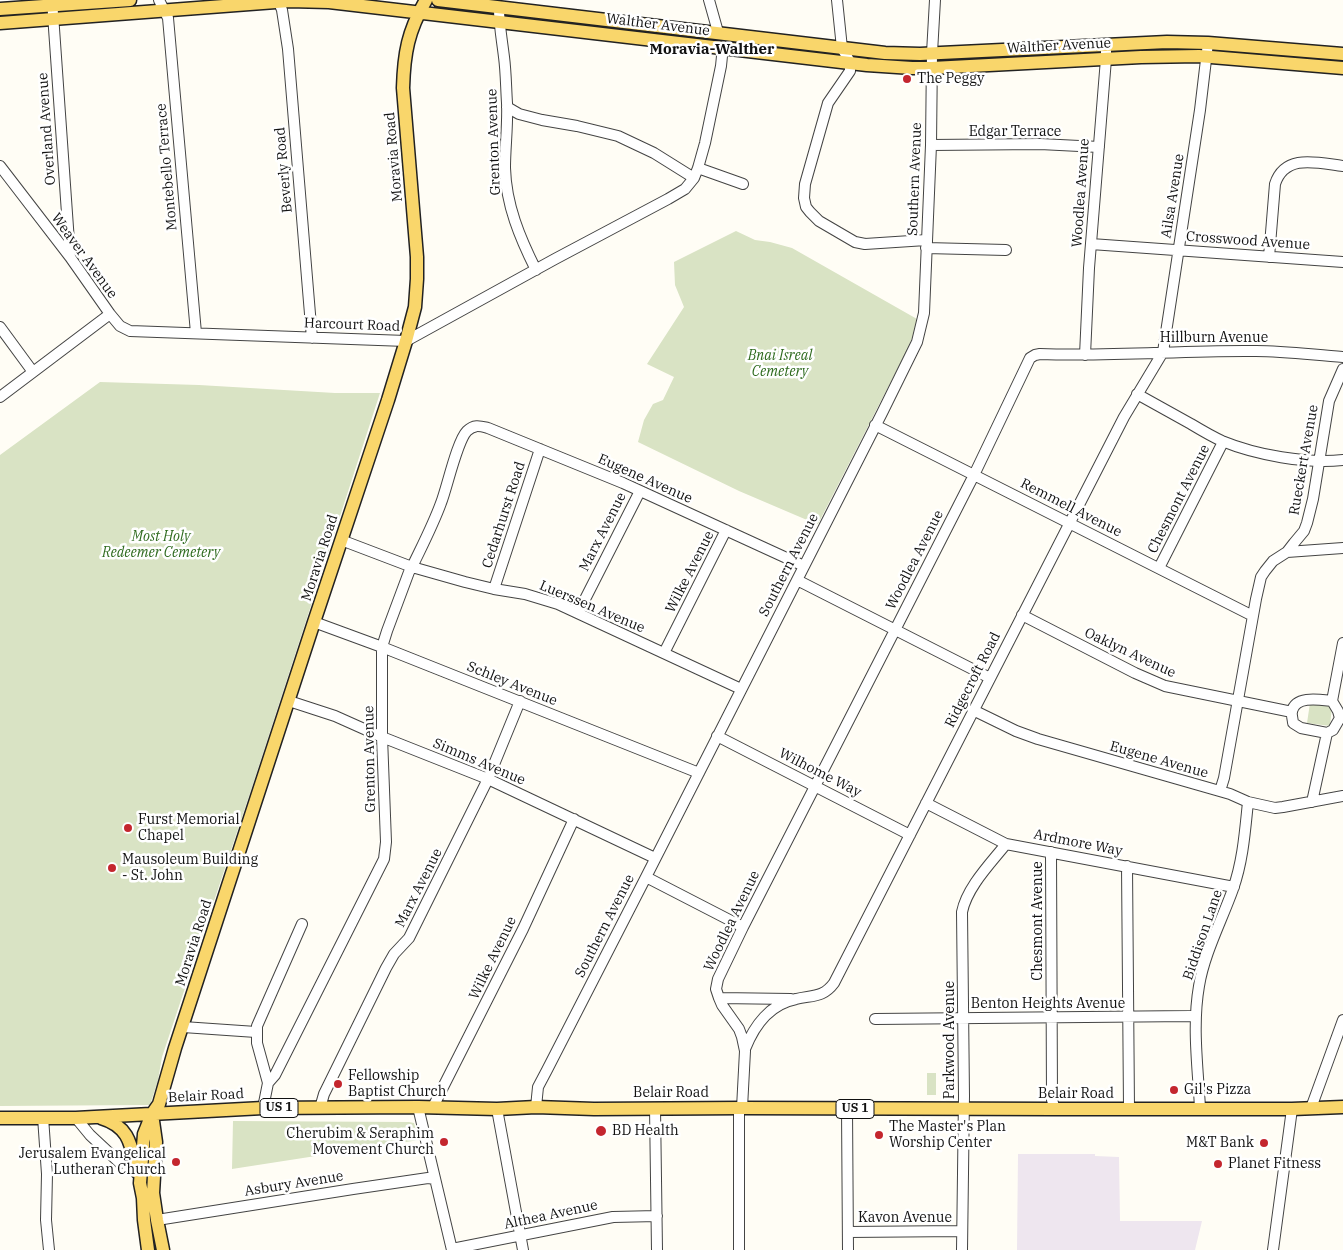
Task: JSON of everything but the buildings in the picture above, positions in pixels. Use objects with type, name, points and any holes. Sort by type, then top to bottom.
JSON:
[{"type":"main road","points":[[0,9],[52,3],[130,0]]},
{"type":"main road","name":"Moravia Road","points":[[148,1250],[140,1183],[144,1134],[152,1114],[159,1104],[182,1027],[406,342],[415,307],[417,257],[403,88],[406,52],[410,34],[426,0]]},
{"type":"main road","name":"Walther Avenue","points":[[438,0],[885,53],[932,53],[1167,42],[1208,43],[1343,54]]},
{"type":"main road","name":"Walther Avenue","points":[[0,23],[279,1],[329,2],[912,68],[1140,57],[1207,57],[1343,68]]},
{"type":"main road","points":[[718,32],[722,48]]},
{"type":"main road","name":"Belair Road","points":[[0,1118],[76,1118],[263,1108],[1292,1109],[1343,1107]]},
{"type":"main road","points":[[152,1114],[156,1142],[153,1193],[163,1250]]},
{"type":"main road","points":[[96,1117],[110,1121],[125,1133],[130,1141],[140,1183]]},
{"type":"street","name":"Montebello Terrace","points":[[159,0],[168,18],[196,333]]},
{"type":"street","points":[[709,0],[718,32]]},
{"type":"street","points":[[837,0],[842,48],[850,62],[850,71],[828,103],[825,113],[805,184],[805,203],[810,212],[819,221],[855,242],[865,244],[926,244],[1006,250]]},
{"type":"street","name":"Southern Avenue","points":[[536,1107],[538,1087],[876,425],[912,351],[922,324],[931,145],[932,53],[935,0]]},
{"type":"street","name":"Beverly Road","points":[[279,1],[288,49],[312,338]]},
{"type":"street","name":"Overland Avenue","points":[[52,3],[70,256]]},
{"type":"street","name":"Grenton Avenue","points":[[500,8],[499,22],[504,58],[507,107],[505,170],[509,197],[517,228],[536,270]]},
{"type":"street","name":"Ailsa Avenue","points":[[1163,352],[1208,43]]},
{"type":"street","name":"Woodlea Avenue","points":[[719,998],[716,989],[718,979],[743,927],[974,475],[1030,358],[1040,354],[1086,355],[1087,296],[1106,59],[1105,45]]},
{"type":"street","points":[[507,107],[519,114],[618,136],[694,178],[706,143],[722,48]]},
{"type":"street","name":"Edgar Terrace","points":[[931,145],[1040,144],[1099,147]]},
{"type":"street","points":[[1269,257],[1275,184],[1281,170],[1298,162],[1343,166]]},
{"type":"street","name":"Weaver Avenue","points":[[0,166],[70,256],[110,314]]},
{"type":"street","points":[[698,168],[743,184]]},
{"type":"street","name":"Harcourt Road","points":[[110,314],[120,326],[130,330],[406,342],[668,200],[685,189],[694,178]]},
{"type":"street","name":"Crosswood Avenue","points":[[1091,244],[1343,262]]},
{"type":"street","points":[[0,397],[110,314]]},
{"type":"street","points":[[0,328],[33,372]]},
{"type":"street","name":"Hillburn Avenue","points":[[1086,355],[1258,351],[1343,358]]},
{"type":"street","name":"Ridgecroft Road","points":[[719,998],[794,999],[820,995],[826,992],[834,983],[1069,523],[1137,394],[1163,352]]},
{"type":"street","name":"Rueckert Avenue","points":[[1286,552],[1298,538],[1307,523],[1313,499],[1329,401],[1343,369]]},
{"type":"street","points":[[1137,394],[1223,442],[1268,454],[1319,462],[1343,460]]},
{"type":"street","name":"Remmell Avenue","points":[[876,425],[1253,616]]},
{"type":"street","name":"Grenton Avenue","points":[[268,1083],[275,1075],[384,859],[386,842],[382,737],[382,647],[409,572],[429,534],[441,503],[461,440],[472,426]]},
{"type":"street","name":"Eugene Avenue","points":[[472,426],[488,428],[640,491],[804,566]]},
{"type":"street","name":"Chesmont Avenue","points":[[1159,568],[1223,442]]},
{"type":"street","name":"Cedarhurst Road","points":[[494,589],[540,449]]},
{"type":"street","name":"Marx Avenue","points":[[578,613],[640,491]]},
{"type":"street","name":"Wilke Avenue","points":[[664,653],[726,530]]},
{"type":"street","name":"Luerssen Avenue","points":[[342,540],[412,567],[494,589],[542,599],[578,613],[741,689]]},
{"type":"street","points":[[1220,791],[1261,577],[1269,566],[1286,552],[1343,548]]},
{"type":"street","points":[[797,580],[990,678]]},
{"type":"street","name":"Oaklyn Avenue","points":[[1022,615],[1165,686],[1292,712]]},
{"type":"street","name":"Schley Avenue","points":[[314,622],[520,701],[699,773]]},
{"type":"street","points":[[1332,702],[1316,699],[1307,700],[1295,705],[1292,712],[1293,723],[1301,728],[1327,733],[1333,730],[1342,718],[1332,702],[1343,644]]},
{"type":"street","name":"Simms Avenue","points":[[289,701],[335,716],[382,737],[488,779],[656,858]]},
{"type":"street","name":"Marx Avenue","points":[[320,1108],[324,1094],[388,963],[408,940],[488,779],[520,701]]},
{"type":"street","name":"Eugene Avenue","points":[[974,710],[1022,734],[1230,794],[1248,802],[1275,808],[1343,796]]},
{"type":"street","points":[[1312,802],[1327,733]]},
{"type":"street","name":"Wilhome Way","points":[[718,736],[910,835]]},
{"type":"street","name":"Biddison Lane","points":[[1200,1108],[1196,1016],[1199,986],[1203,969],[1234,887],[1241,859],[1248,802]]},
{"type":"street","name":"Ardmore Way","points":[[926,803],[1006,844],[1234,887]]},
{"type":"street","name":"Wilke Avenue","points":[[433,1107],[523,929],[574,819]]},
{"type":"street","name":"Parkwood Avenue","points":[[962,1250],[964,1109],[962,922],[964,906],[972,888],[1006,844]]},
{"type":"street","name":"Chesmont Avenue","points":[[1051,852],[1052,1100],[1054,1109]]},
{"type":"street","points":[[1127,866],[1129,1108]]},
{"type":"street","points":[[646,877],[743,927]]},
{"type":"street","points":[[263,1108],[268,1083],[257,1043],[256,1032],[260,1017],[302,924]]},
{"type":"street","points":[[719,998],[739,1029],[745,1049],[741,1108],[739,1250]]},
{"type":"street","name":"Ridgecroft Road","points":[[745,1049],[750,1035],[763,1018],[773,1008],[794,999]]},
{"type":"street","name":"Benton Heights Avenue","points":[[875,1019],[1190,1016]]},
{"type":"street","points":[[1311,1108],[1343,1020]]},
{"type":"street","points":[[182,1027],[256,1032]]},
{"type":"street","points":[[418,1107],[452,1249]]},
{"type":"street","points":[[655,1108],[657,1250]]},
{"type":"street","points":[[497,1109],[523,1250]]},
{"type":"street","points":[[847,1109],[848,1250]]},
{"type":"street","points":[[1273,1250],[1292,1109]]},
{"type":"street","points":[[43,1117],[47,1174],[46,1220],[49,1250]]},
{"type":"street","points":[[76,1118],[90,1135],[120,1163]]},
{"type":"street","name":"Asbury Avenue","points":[[157,1220],[353,1188],[428,1178],[435,1179]]},
{"type":"street","name":"Althea Avenue","points":[[452,1249],[617,1216],[657,1216]]},
{"type":"street","name":"Kavon Avenue","points":[[848,1232],[962,1231]]},
{"type":"shaded area","points":[[1018,1154],[1095,1154],[1095,1156],[1119,1157],[1120,1221],[1202,1221],[1195,1250],[1017,1250]]},
{"type":"green space","name":"Bnai Isreal Cemetery","points":[[736,231],[755,240],[792,248],[917,319],[907,350],[818,524],[739,491],[638,442],[644,420],[653,404],[663,400],[674,377],[647,364],[684,307],[675,285],[674,262]]},
{"type":"green space","name":"Most Holy Redeemer Cemetery","points":[[100,382],[199,385],[335,393],[380,393],[162,1057],[158,1080],[150,1105],[0,1106],[0,455]]},
{"type":"green space","points":[[1310,703],[1332,706],[1330,726],[1307,723]]},
{"type":"green space","points":[[927,1073],[936,1073],[936,1095],[927,1095]]},
{"type":"green space","points":[[233,1121],[409,1122],[414,1123],[419,1140],[232,1169]]},
{"type":"place","name":"The Peggy","points":[[907,79]]},
{"type":"place","name":"Furst Memorial Chapel","points":[[128,828]]},
{"type":"place","name":"Mausoleum Building - St. John","points":[[112,868]]},
{"type":"place","name":"Fellowship Baptist Church","points":[[338,1084]]},
{"type":"place","name":"Gil's Pizza","points":[[1174,1090]]},
{"type":"place","name":"BD Health","points":[[601,1131]]},
{"type":"place","name":"The Master's Plan Worship Center","points":[[879,1135]]},
{"type":"place","name":"Cherubim & Seraphim Movement Church","points":[[444,1142]]},
{"type":"place","name":"M&T Bank","points":[[1264,1143]]},
{"type":"place","name":"Jerusalem Evangelical Lutheran Church","points":[[176,1162]]},
{"type":"place","name":"Planet Fitness","points":[[1218,1164]]},
{"type":"district","name":"Moravia-Walther","points":[[712,50]]}]
